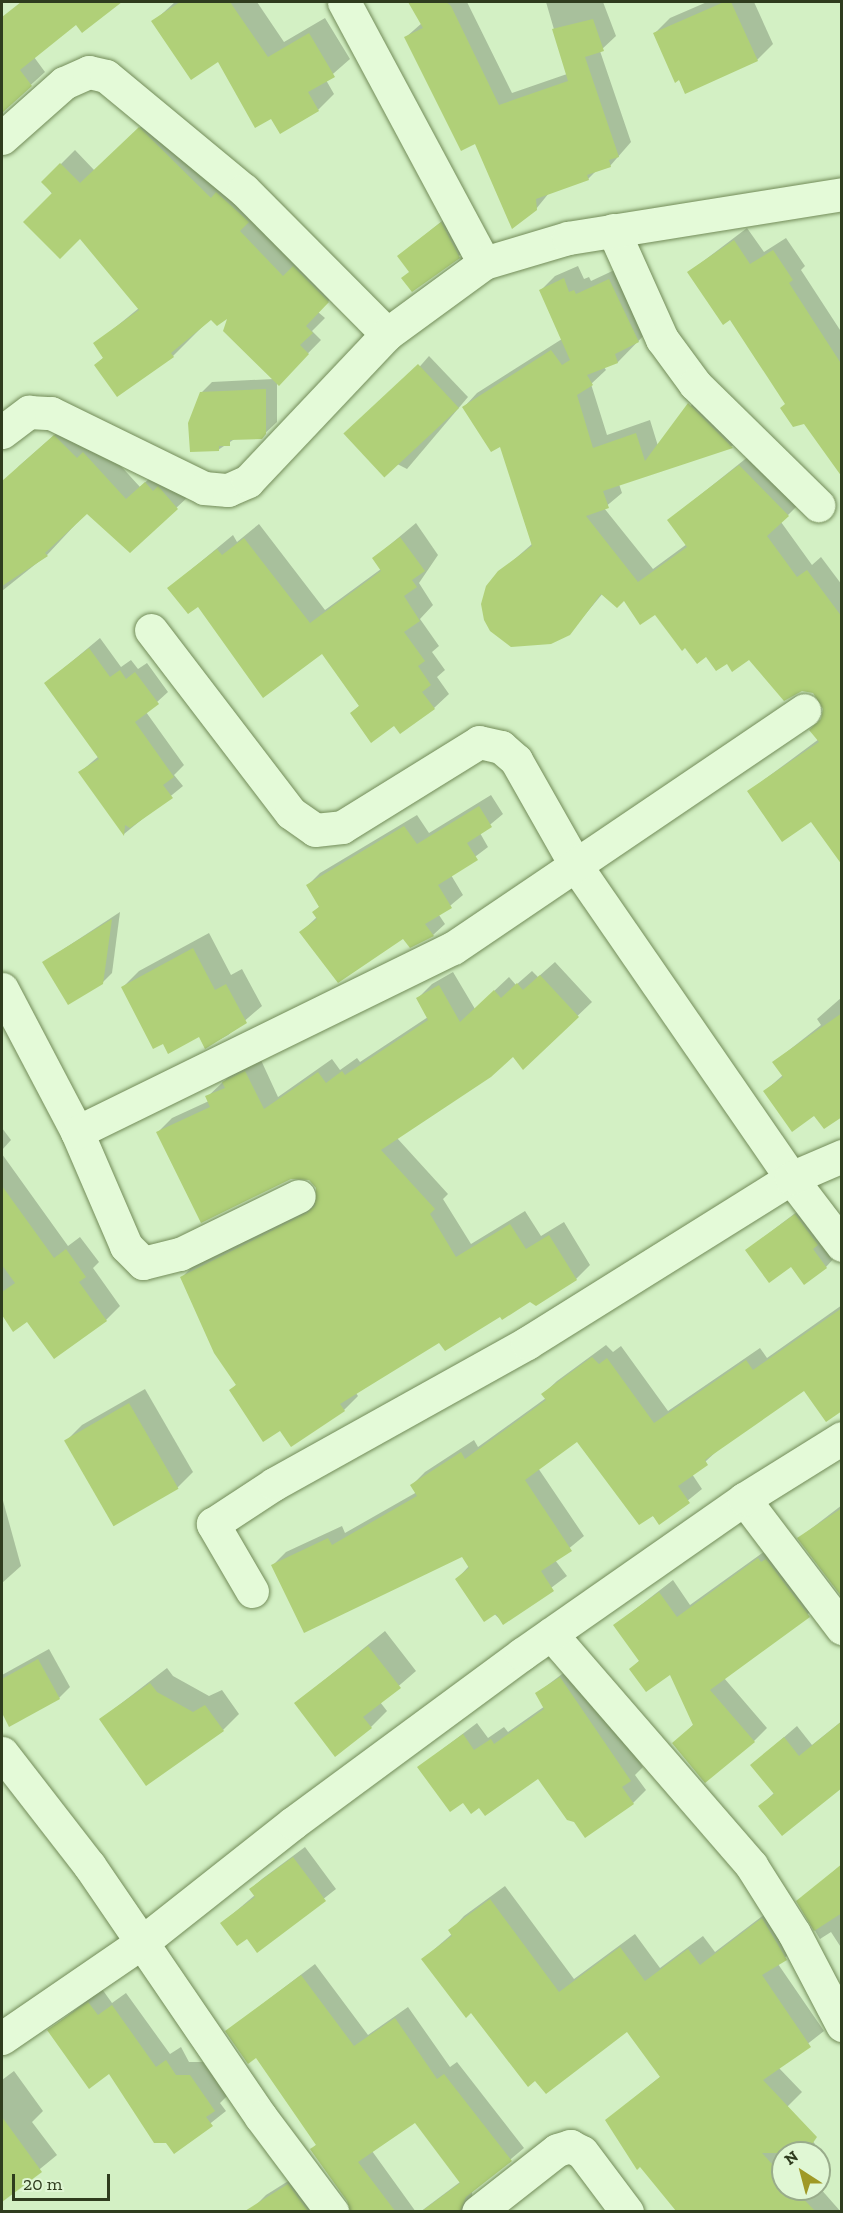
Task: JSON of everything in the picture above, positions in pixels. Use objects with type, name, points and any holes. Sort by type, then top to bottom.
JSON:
[{"type":"street","points":[[344,2],[484,262]]},
{"type":"street","points":[[2,138],[64,83],[89,72],[106,76],[244,190],[387,334]]},
{"type":"street","points":[[2,432],[29,412],[51,413],[204,488],[228,490],[248,481],[387,334],[484,262],[568,238],[842,194]]},
{"type":"street","points":[[613,230],[662,339],[695,384],[818,505]]},
{"type":"street","points":[[151,630],[291,813],[315,830],[342,827],[470,746],[488,741],[516,760],[576,866],[791,1178],[842,1245]]},
{"type":"street","points":[[77,1132],[453,948],[804,710]]},
{"type":"street","points":[[2,989],[77,1132],[126,1246],[143,1263],[180,1254],[298,1196]]},
{"type":"street","points":[[252,1591],[213,1524],[274,1484],[527,1343],[791,1178],[842,1156]]},
{"type":"street","points":[[2,2038],[141,1942],[293,1823],[551,1634],[744,1499],[842,1438]]},
{"type":"street","points":[[744,1499],[842,1628]]},
{"type":"street","points":[[551,1634],[751,1865],[794,1933],[842,2025]]},
{"type":"street","points":[[2,1753],[89,1865],[332,2211]]},
{"type":"street","points":[[478,2211],[557,2150],[570,2146],[582,2152],[627,2211]]},
{"type":"building","points":[[21,2],[122,2],[82,33],[76,25],[20,70],[32,86],[2,113],[2,17]]},
{"type":"building","points":[[180,2],[230,2],[268,57],[309,33],[335,77],[308,92],[319,111],[280,134],[271,119],[255,128],[218,62],[191,80],[151,21]]},
{"type":"building","points":[[408,2],[446,2],[451,6],[499,105],[568,81],[552,29],[593,19],[604,51],[585,57],[619,157],[609,160],[611,167],[587,175],[589,180],[536,199],[537,210],[512,229],[475,144],[461,151],[404,37],[423,28]]},
{"type":"building","points":[[724,2],[731,2],[758,61],[685,94],[679,80],[675,83],[653,33]]},
{"type":"building","points":[[139,127],[211,198],[216,192],[249,222],[240,231],[283,276],[293,266],[329,302],[306,326],[313,333],[300,345],[309,354],[279,386],[223,331],[227,319],[217,326],[211,320],[171,353],[174,357],[117,397],[94,365],[103,358],[93,343],[139,310],[80,239],[60,259],[23,222],[52,193],[41,182],[60,163],[80,183]]},
{"type":"building","points":[[441,222],[460,258],[412,292],[401,278],[409,272],[397,256]]},
{"type":"building","points":[[734,240],[750,264],[773,250],[793,280],[789,283],[842,365],[842,477],[804,424],[793,427],[780,408],[785,404],[730,320],[723,325],[687,272]]},
{"type":"building","points":[[564,278],[569,292],[574,290],[576,294],[609,279],[639,342],[615,354],[618,363],[587,375],[593,385],[577,395],[593,448],[636,433],[645,461],[688,403],[733,448],[603,491],[609,508],[586,516],[638,582],[687,547],[667,520],[739,465],[789,516],[767,536],[797,577],[807,570],[842,617],[842,865],[811,822],[782,842],[747,791],[819,742],[809,730],[821,719],[823,709],[813,693],[802,691],[784,701],[749,660],[732,672],[727,664],[716,671],[706,657],[697,664],[685,648],[682,651],[655,615],[640,625],[624,601],[617,608],[601,594],[570,635],[551,644],[511,647],[490,631],[484,620],[481,604],[486,586],[498,571],[532,546],[500,447],[491,452],[462,407],[551,350],[562,365],[570,360],[539,290]]},
{"type":"building","points":[[418,364],[459,408],[384,477],[343,434]]},
{"type":"building","points":[[266,389],[266,434],[262,439],[230,440],[230,446],[219,446],[219,451],[190,452],[188,423],[200,392]]},
{"type":"building","points":[[54,435],[77,458],[83,452],[126,499],[145,482],[153,491],[158,486],[178,509],[130,553],[87,514],[45,553],[48,556],[2,586],[2,481]]},
{"type":"building","points":[[400,537],[425,571],[412,580],[417,587],[404,596],[420,621],[404,632],[425,661],[418,666],[431,685],[422,692],[435,709],[400,734],[394,726],[371,743],[350,713],[359,706],[322,654],[263,698],[198,607],[188,614],[167,588],[217,549],[222,555],[244,538],[310,623],[381,571],[372,558]]},
{"type":"building","points":[[89,648],[110,677],[120,670],[126,679],[135,672],[159,704],[135,722],[174,777],[163,785],[173,798],[130,828],[125,825],[124,836],[78,772],[99,759],[44,683]]},
{"type":"building","points":[[479,806],[492,827],[467,843],[478,860],[438,885],[452,908],[425,924],[434,936],[410,948],[403,939],[338,983],[299,932],[317,919],[312,912],[319,907],[306,885],[404,826],[417,844]]},
{"type":"building","points":[[112,919],[103,984],[68,1005],[42,962]]},
{"type":"building","points":[[193,948],[215,990],[226,984],[247,1023],[205,1049],[199,1037],[168,1054],[163,1044],[153,1049],[121,987]]},
{"type":"building","points":[[540,975],[579,1017],[523,1070],[513,1057],[491,1077],[381,1150],[435,1209],[430,1214],[456,1257],[510,1224],[526,1249],[549,1235],[577,1280],[536,1306],[530,1302],[502,1320],[500,1317],[445,1351],[439,1343],[340,1404],[345,1411],[291,1447],[280,1431],[263,1442],[229,1390],[236,1385],[214,1353],[180,1277],[307,1213],[315,1206],[316,1188],[309,1180],[291,1179],[201,1223],[156,1132],[210,1107],[205,1096],[225,1088],[222,1082],[245,1071],[264,1109],[318,1072],[326,1083],[342,1071],[345,1075],[428,1020],[416,998],[439,985],[460,1022],[494,990],[501,998],[517,983],[523,990]]},
{"type":"building","points":[[842,1013],[842,1117],[824,1129],[814,1116],[792,1132],[763,1091],[783,1077],[772,1062]]},
{"type":"building","points":[[2,1186],[54,1258],[66,1249],[86,1277],[79,1282],[107,1321],[54,1359],[27,1322],[13,1332],[2,1315],[2,1292],[15,1283],[2,1265]]},
{"type":"building","points":[[795,1214],[818,1245],[813,1249],[827,1268],[804,1285],[791,1267],[769,1283],[745,1250]]},
{"type":"building","points":[[842,1308],[842,1411],[826,1422],[804,1391],[705,1460],[708,1465],[678,1486],[690,1503],[659,1525],[653,1516],[639,1525],[577,1442],[525,1480],[572,1551],[541,1571],[554,1591],[503,1625],[496,1614],[484,1622],[455,1579],[469,1568],[462,1557],[304,1633],[271,1565],[328,1538],[332,1545],[417,1496],[410,1485],[461,1452],[465,1459],[546,1400],[541,1394],[592,1357],[599,1364],[607,1358],[654,1423],[746,1360],[753,1370]]},
{"type":"building","points":[[129,1403],[178,1489],[114,1526],[64,1440]]},
{"type":"building","points":[[842,1508],[842,1596],[841,1596],[797,1538]]},
{"type":"building","points":[[758,1558],[761,1562],[766,1559],[810,1617],[710,1690],[755,1742],[705,1783],[672,1743],[693,1725],[670,1675],[646,1692],[629,1669],[639,1661],[613,1625],[659,1592],[677,1617]]},
{"type":"building","points":[[368,1646],[401,1688],[363,1717],[372,1728],[335,1757],[294,1703]]},
{"type":"building","points":[[38,1659],[60,1699],[9,1727],[2,1713],[2,1679]]},
{"type":"building","points":[[560,1677],[631,1781],[622,1787],[634,1804],[585,1838],[574,1822],[567,1820],[538,1779],[485,1816],[479,1808],[471,1814],[463,1803],[450,1812],[417,1767],[463,1734],[474,1750],[491,1739],[494,1744],[544,1709],[535,1693]]},
{"type":"building","points":[[150,1683],[157,1692],[193,1712],[205,1705],[224,1731],[146,1786],[99,1719]]},
{"type":"building","points":[[842,1721],[842,1788],[782,1836],[758,1806],[774,1794],[750,1765],[784,1737],[799,1756]]},
{"type":"building","points":[[293,1857],[326,1901],[257,1953],[247,1939],[237,1946],[220,1923],[255,1897],[249,1889]]},
{"type":"building","points":[[842,1864],[842,1913],[814,1931],[796,1901]]},
{"type":"building","points":[[490,1899],[559,1992],[620,1947],[645,1981],[688,1949],[700,1965],[762,1918],[787,1960],[762,1975],[811,2047],[763,2080],[817,2137],[814,2141],[771,2141],[771,2153],[762,2153],[771,2163],[771,2201],[805,2201],[815,2211],[676,2211],[640,2167],[637,2170],[605,2120],[660,2077],[627,2032],[546,2094],[535,2081],[528,2087],[471,2013],[466,2018],[421,1959],[452,1936],[448,1930]]},
{"type":"building","points":[[301,1975],[354,2046],[395,2018],[437,2079],[444,2074],[512,2161],[466,2197],[460,2211],[422,2211],[460,2183],[415,2123],[358,2162],[395,2211],[350,2211],[347,2201],[310,2149],[316,2145],[256,2058],[248,2064],[225,2031]]},
{"type":"building","points":[[88,2002],[98,2015],[112,2005],[156,2067],[166,2060],[176,2075],[190,2075],[215,2111],[206,2117],[213,2126],[174,2154],[166,2143],[154,2143],[109,2074],[89,2089],[47,2030]]},
{"type":"building","points":[[2,2117],[42,2172],[2,2202]]},
{"type":"building","points":[[288,2184],[308,2211],[245,2211]]}]
